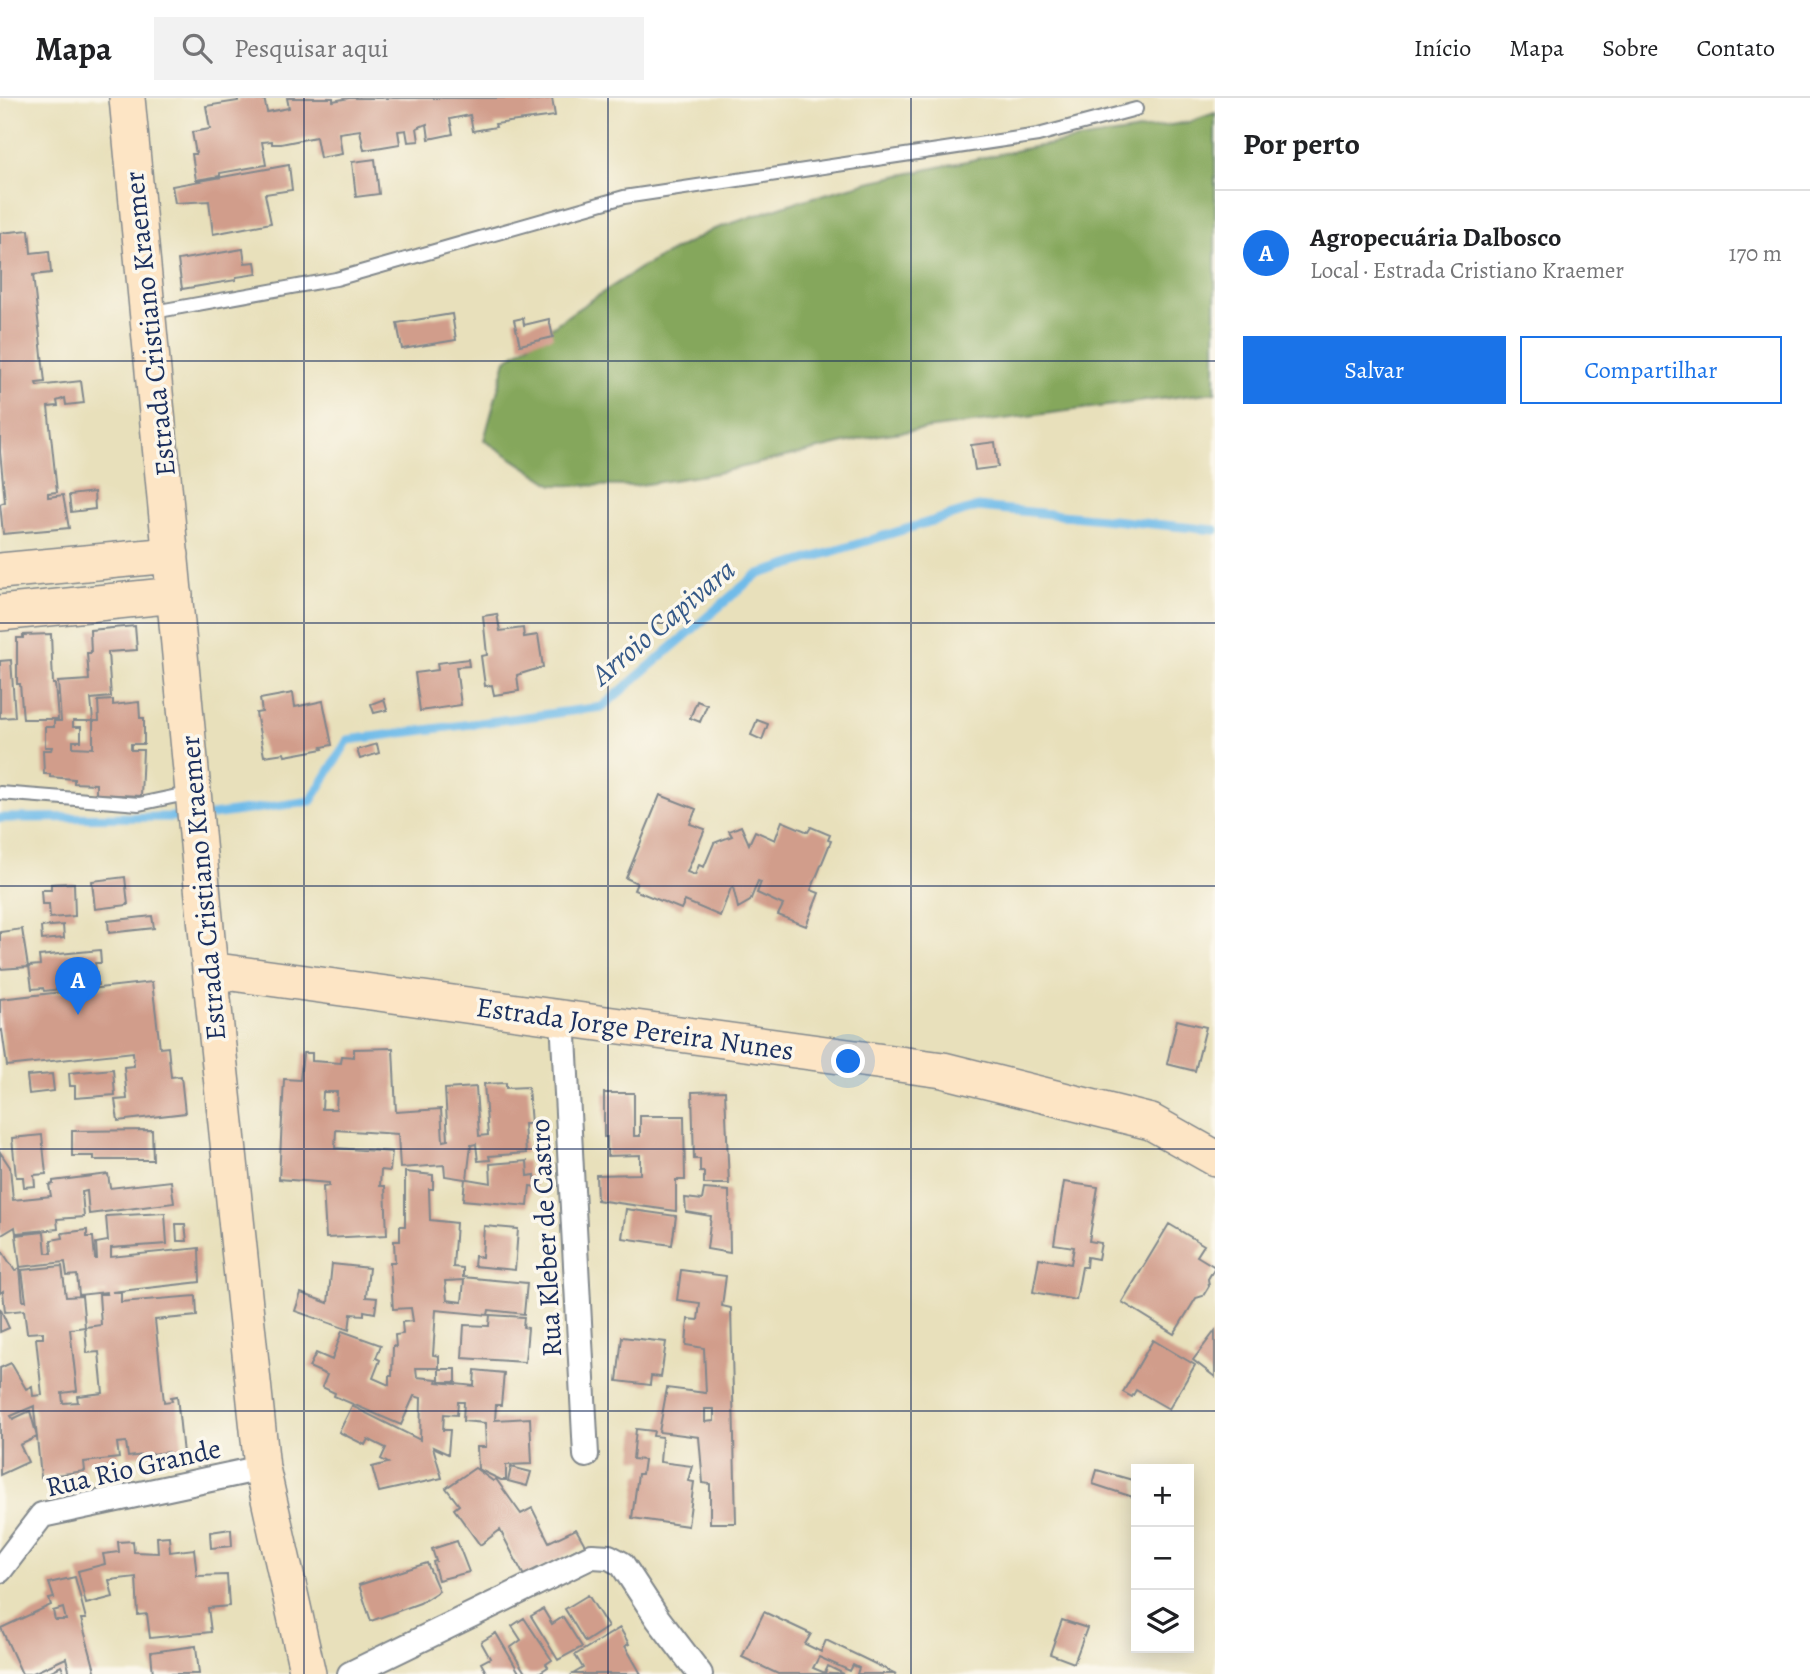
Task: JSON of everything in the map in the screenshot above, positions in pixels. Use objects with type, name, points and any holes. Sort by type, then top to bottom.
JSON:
[{"type":"main road","name":"Estrada Cristiano Kraemer","points":[[127,98],[209,971],[261,1468],[308,1674]]},
{"type":"main road","points":[[0,571],[171,555]]},
{"type":"main road","points":[[0,613],[175,595]]},
{"type":"main road","name":"Estrada Jorge Pereira Nunes","points":[[209,971],[943,1070],[1150,1122],[1215,1158]]},
{"type":"street","name":"Rua Kleber de Castro","points":[[563,1018],[586,1455]]},
{"type":"street","name":"Rua Rio Grande","points":[[1,1566],[42,1515],[261,1468]]},
{"type":"street","points":[[350,1674],[592,1556],[609,1557],[622,1564],[658,1619],[700,1674]]},
{"type":"lane","points":[[148,313],[336,279],[624,197],[1038,135],[1136,109]]},
{"type":"lane","points":[[0,793],[139,804],[193,793]]},
{"type":"green space","points":[[1215,113],[1215,392],[879,435],[717,473],[634,486],[553,485],[484,440],[506,360],[640,268],[712,230],[789,204],[868,182],[1028,148],[1189,122]]},
{"type":"building","points":[[238,98],[264,98],[267,112],[289,108],[287,98],[333,98],[333,101],[349,98],[527,98],[528,101],[552,98],[555,116],[495,124],[496,127],[473,131],[470,115],[450,119],[453,134],[429,139],[427,124],[417,128],[419,141],[408,142],[406,130],[398,131],[400,144],[364,150],[360,130],[339,133],[342,154],[320,158],[316,137],[281,144],[262,142],[266,165],[196,180],[192,154],[196,154],[192,132],[210,129],[206,106],[238,101]]},
{"type":"building","points":[[375,159],[379,194],[356,197],[352,162]]},
{"type":"building","points":[[289,165],[292,190],[265,194],[271,223],[213,234],[209,201],[175,203],[172,186]]},
{"type":"building","points":[[29,230],[31,253],[49,251],[51,273],[33,275],[45,382],[36,383],[37,386],[81,381],[84,403],[66,405],[65,398],[57,401],[58,406],[48,407],[57,492],[48,493],[48,497],[63,495],[69,528],[3,534],[0,504],[5,502],[0,452],[0,233]]},
{"type":"building","points":[[243,249],[245,263],[255,262],[257,274],[182,289],[178,260]]},
{"type":"building","points":[[452,314],[456,340],[402,349],[397,323]]},
{"type":"building","points":[[523,318],[524,325],[549,319],[553,337],[520,345],[514,320]]},
{"type":"building","points":[[995,442],[998,467],[975,470],[971,445]]},
{"type":"building","points":[[94,492],[95,509],[71,512],[69,495]]},
{"type":"building","points":[[497,614],[500,631],[523,628],[524,637],[538,635],[543,667],[517,675],[519,691],[494,695],[492,685],[485,686],[481,656],[487,655],[483,616]]},
{"type":"building","points":[[135,626],[137,650],[108,652],[111,697],[91,699],[93,721],[99,721],[98,701],[113,700],[113,705],[139,702],[140,718],[144,718],[144,744],[131,744],[131,750],[143,750],[141,796],[96,794],[96,784],[74,783],[74,779],[44,774],[43,750],[51,750],[52,747],[45,747],[45,727],[54,727],[54,721],[61,721],[58,682],[89,680],[87,653],[91,653],[90,630]],"holes":[[[73,721],[93,721],[93,748],[73,747],[73,741],[81,741],[81,727],[73,727]]]},
{"type":"building","points":[[51,634],[53,684],[58,719],[23,719],[20,684],[17,684],[17,638],[23,638],[23,635]]},
{"type":"building","points":[[468,659],[469,666],[456,667],[461,705],[420,711],[415,673],[438,670],[437,663]]},
{"type":"building","points":[[11,660],[15,717],[0,718],[0,661]]},
{"type":"building","points":[[293,693],[295,707],[323,701],[332,745],[285,756],[284,753],[264,756],[256,713],[262,712],[260,699]]},
{"type":"building","points":[[384,699],[387,710],[374,713],[371,704]]},
{"type":"building","points":[[697,701],[707,705],[700,722],[690,718]]},
{"type":"building","points":[[757,720],[768,724],[762,740],[751,735]]},
{"type":"building","points":[[377,744],[379,753],[360,759],[357,750]]},
{"type":"building","points":[[660,795],[696,809],[690,824],[705,829],[687,872],[695,875],[699,865],[704,867],[714,843],[732,836],[729,831],[741,826],[749,844],[755,831],[775,840],[782,821],[808,832],[811,827],[830,835],[828,840],[831,841],[811,890],[819,893],[806,926],[778,915],[783,905],[757,893],[761,882],[758,881],[750,901],[738,908],[733,887],[731,888],[720,916],[685,901],[681,909],[634,890],[637,883],[626,878]]},
{"type":"building","points":[[125,877],[128,905],[95,909],[92,881]]},
{"type":"building","points":[[74,883],[75,916],[50,918],[49,904],[42,904],[41,890],[51,890],[51,884]]},
{"type":"building","points":[[152,916],[154,928],[109,933],[108,921]]},
{"type":"building","points":[[63,925],[64,938],[42,940],[41,927]]},
{"type":"building","points":[[22,929],[28,967],[0,969],[0,932]]},
{"type":"building","points":[[100,950],[101,963],[95,963],[98,985],[44,991],[43,988],[32,989],[29,966],[40,965],[39,956]]},
{"type":"building","points":[[152,982],[160,1048],[168,1047],[171,1077],[181,1076],[185,1113],[118,1121],[115,1100],[127,1099],[124,1067],[134,1066],[133,1052],[7,1066],[2,1030],[0,1031],[0,999]]},
{"type":"building","points":[[1177,1020],[1206,1027],[1195,1071],[1167,1064]]},
{"type":"building","points":[[393,1048],[396,1112],[441,1109],[443,1141],[448,1140],[445,1089],[476,1087],[479,1136],[488,1135],[484,1084],[506,1083],[506,1088],[528,1087],[531,1124],[524,1124],[526,1153],[489,1156],[490,1160],[478,1161],[476,1144],[471,1145],[467,1179],[491,1183],[490,1164],[527,1161],[528,1176],[535,1175],[536,1187],[530,1186],[528,1206],[463,1200],[465,1179],[445,1176],[444,1165],[400,1168],[398,1134],[336,1130],[335,1148],[392,1152],[390,1171],[381,1170],[380,1186],[385,1186],[387,1235],[326,1238],[323,1187],[329,1186],[329,1183],[279,1179],[284,1079],[300,1080],[303,1053],[312,1053],[312,1061],[341,1063],[342,1056],[354,1057],[354,1049]],"holes":[[[323,1092],[337,1092],[336,1109],[322,1109]]]},
{"type":"building","points":[[113,1069],[115,1095],[75,1098],[75,1086],[70,1086],[69,1073]]},
{"type":"building","points":[[52,1074],[54,1091],[29,1094],[27,1076]]},
{"type":"building","points":[[725,1091],[729,1184],[704,1184],[700,1159],[694,1159],[692,1092]]},
{"type":"building","points":[[604,1093],[634,1093],[634,1136],[640,1136],[640,1116],[684,1116],[685,1180],[676,1180],[676,1211],[597,1200],[596,1175],[640,1174],[640,1155],[607,1156]]},
{"type":"building","points":[[152,1130],[153,1160],[94,1160],[94,1156],[72,1156],[72,1131]]},
{"type":"building","points":[[42,1135],[46,1174],[34,1175],[35,1186],[24,1187],[23,1177],[16,1177],[12,1138]]},
{"type":"building","points":[[0,1152],[10,1167],[13,1200],[51,1196],[49,1185],[53,1184],[53,1181],[108,1174],[110,1188],[171,1181],[174,1203],[89,1214],[87,1191],[82,1192],[84,1217],[57,1219],[58,1229],[16,1233],[15,1227],[0,1236]]},
{"type":"building","points":[[405,1172],[433,1175],[433,1189],[429,1189],[430,1220],[456,1223],[453,1267],[463,1268],[463,1277],[527,1283],[524,1314],[489,1310],[488,1315],[436,1310],[433,1355],[439,1356],[439,1368],[416,1368],[417,1377],[474,1386],[475,1370],[504,1373],[501,1405],[496,1405],[495,1420],[530,1418],[532,1464],[506,1465],[506,1480],[478,1469],[477,1447],[486,1447],[485,1423],[463,1421],[464,1402],[458,1402],[457,1415],[444,1414],[443,1430],[450,1430],[448,1454],[433,1447],[442,1478],[379,1492],[372,1467],[388,1463],[381,1459],[386,1448],[368,1439],[365,1445],[339,1432],[352,1406],[420,1440],[421,1398],[414,1396],[401,1425],[334,1396],[335,1393],[322,1387],[327,1375],[309,1367],[316,1353],[332,1360],[342,1331],[381,1345],[376,1358],[380,1360],[373,1378],[389,1385],[393,1346],[396,1347],[395,1335],[403,1334],[402,1322],[413,1321],[411,1308],[393,1309],[390,1262],[395,1262],[394,1241],[400,1241],[400,1226],[405,1226]],"holes":[[[464,1280],[462,1302],[447,1300],[445,1281]]]},
{"type":"building","points":[[1064,1182],[1098,1187],[1089,1241],[1101,1243],[1098,1259],[1087,1257],[1086,1267],[1082,1267],[1076,1300],[1033,1292],[1039,1258],[1071,1264],[1074,1247],[1054,1244]]},
{"type":"building","points":[[704,1189],[729,1191],[730,1253],[707,1249],[711,1216],[686,1212],[685,1198],[702,1200]]},
{"type":"building","points":[[626,1209],[676,1216],[672,1245],[622,1238]]},
{"type":"building","points":[[165,1213],[167,1244],[111,1248],[111,1257],[199,1248],[200,1282],[112,1292],[121,1292],[121,1302],[196,1296],[197,1316],[155,1320],[164,1402],[172,1401],[171,1397],[177,1396],[183,1454],[169,1455],[168,1452],[128,1457],[126,1442],[117,1443],[119,1458],[84,1462],[85,1471],[41,1477],[37,1437],[20,1445],[28,1462],[0,1475],[0,1368],[11,1363],[26,1389],[32,1386],[33,1396],[42,1395],[36,1338],[43,1338],[43,1332],[27,1333],[24,1310],[5,1312],[3,1291],[0,1293],[0,1248],[15,1271],[20,1268],[23,1301],[26,1301],[22,1270],[62,1266],[66,1297],[82,1296],[85,1327],[101,1325],[99,1294],[107,1294],[106,1292],[79,1295],[77,1275],[67,1276],[65,1262],[20,1267],[16,1235],[44,1232],[46,1253],[52,1253],[51,1240],[63,1238],[62,1233],[87,1230],[87,1237],[93,1237],[97,1259],[96,1243],[108,1241],[106,1216]],"holes":[[[85,1327],[87,1353],[99,1352],[103,1393],[77,1396],[78,1402],[63,1403],[62,1393],[77,1391],[70,1329]],[[34,1406],[37,1436],[30,1411],[13,1419],[11,1416]]]},
{"type":"building","points":[[176,1224],[185,1224],[187,1241],[177,1241]]},
{"type":"building","points":[[1169,1224],[1204,1245],[1197,1256],[1215,1267],[1203,1296],[1196,1298],[1174,1334],[1122,1302]]},
{"type":"building","points":[[484,1226],[518,1229],[515,1270],[474,1266],[475,1256],[482,1257]]},
{"type":"building","points":[[332,1264],[369,1268],[366,1297],[377,1298],[375,1313],[364,1311],[364,1315],[351,1314],[349,1330],[295,1311],[301,1293],[328,1303]]},
{"type":"building","points":[[681,1270],[726,1276],[722,1306],[731,1308],[736,1523],[710,1523],[710,1484],[703,1483],[699,1437],[659,1432],[667,1388],[706,1393],[704,1348],[686,1345],[688,1319],[698,1320],[700,1303],[677,1300]],"holes":[[[705,1409],[714,1409],[714,1421],[705,1422]]]},
{"type":"building","points":[[0,1308],[9,1328],[0,1332]]},
{"type":"building","points":[[490,1315],[524,1317],[523,1327],[528,1328],[525,1362],[462,1358],[464,1325],[489,1326]]},
{"type":"building","points":[[1215,1331],[1215,1377],[1193,1360]]},
{"type":"building","points":[[622,1337],[666,1342],[661,1377],[651,1376],[650,1385],[617,1381]]},
{"type":"building","points":[[1153,1340],[1195,1365],[1169,1409],[1136,1390],[1132,1397],[1123,1392]]},
{"type":"building","points":[[439,1369],[456,1369],[456,1382],[439,1382]]},
{"type":"building","points":[[636,1429],[654,1431],[653,1436],[662,1437],[660,1462],[692,1466],[688,1481],[694,1482],[688,1526],[632,1518],[638,1474],[642,1474],[644,1460],[633,1459]]},
{"type":"building","points":[[511,1467],[531,1472],[527,1486],[508,1481]]},
{"type":"building","points":[[475,1468],[493,1481],[496,1479],[521,1514],[532,1508],[549,1542],[576,1529],[585,1545],[524,1576],[500,1530],[480,1545],[454,1509],[459,1505],[446,1488]]},
{"type":"building","points":[[1097,1470],[1131,1480],[1131,1496],[1093,1484]]},
{"type":"building","points":[[231,1529],[232,1546],[211,1548],[210,1532]]},
{"type":"building","points":[[169,1536],[170,1552],[194,1549],[197,1576],[227,1575],[229,1606],[208,1608],[211,1632],[150,1638],[147,1614],[138,1615],[136,1577],[109,1580],[113,1597],[86,1604],[78,1571],[105,1564],[103,1554],[119,1552],[118,1542],[133,1541],[134,1552],[158,1553],[157,1537]]},
{"type":"building","points":[[457,1541],[469,1572],[438,1580],[432,1549]]},
{"type":"building","points":[[427,1563],[439,1591],[420,1603],[371,1621],[359,1585]]},
{"type":"building","points":[[75,1577],[86,1619],[81,1619],[96,1674],[70,1674],[66,1658],[31,1674],[22,1674],[1,1628],[51,1605],[49,1599],[54,1598],[49,1583]],"holes":[[[63,1608],[66,1620],[55,1620],[53,1611]]]},
{"type":"building","points":[[588,1595],[608,1627],[585,1642],[565,1609]]},
{"type":"building","points":[[543,1609],[552,1624],[563,1617],[582,1647],[558,1660],[531,1616]]},
{"type":"building","points":[[764,1612],[811,1634],[805,1644],[821,1652],[826,1640],[896,1674],[857,1674],[859,1668],[853,1665],[850,1671],[819,1657],[813,1668],[825,1673],[828,1666],[844,1674],[778,1674],[742,1657]]},
{"type":"building","points":[[524,1618],[552,1660],[546,1664],[548,1667],[537,1674],[524,1671],[510,1648],[521,1640],[512,1626]]},
{"type":"building","points":[[1062,1620],[1087,1628],[1074,1663],[1050,1654]]},
{"type":"building","points":[[620,1628],[629,1644],[625,1646],[641,1674],[573,1674],[583,1668],[575,1655]]},
{"type":"building","points":[[496,1633],[520,1674],[487,1674],[481,1663],[490,1658],[481,1642]]},
{"type":"building","points":[[196,1646],[199,1674],[153,1674],[151,1652]]},
{"type":"building","points":[[61,1666],[65,1674],[45,1674]]},
{"type":"waterway","name":"Arroio Capivara","points":[[212,815],[311,801],[348,740],[602,707],[756,575],[978,507],[1215,530]]},
{"type":"waterway","name":"Arroio Capivara","points":[[0,818],[173,817]]},
{"type":"place","name":"Agropecuária Dalbosco","points":[[78,1015]]}]
